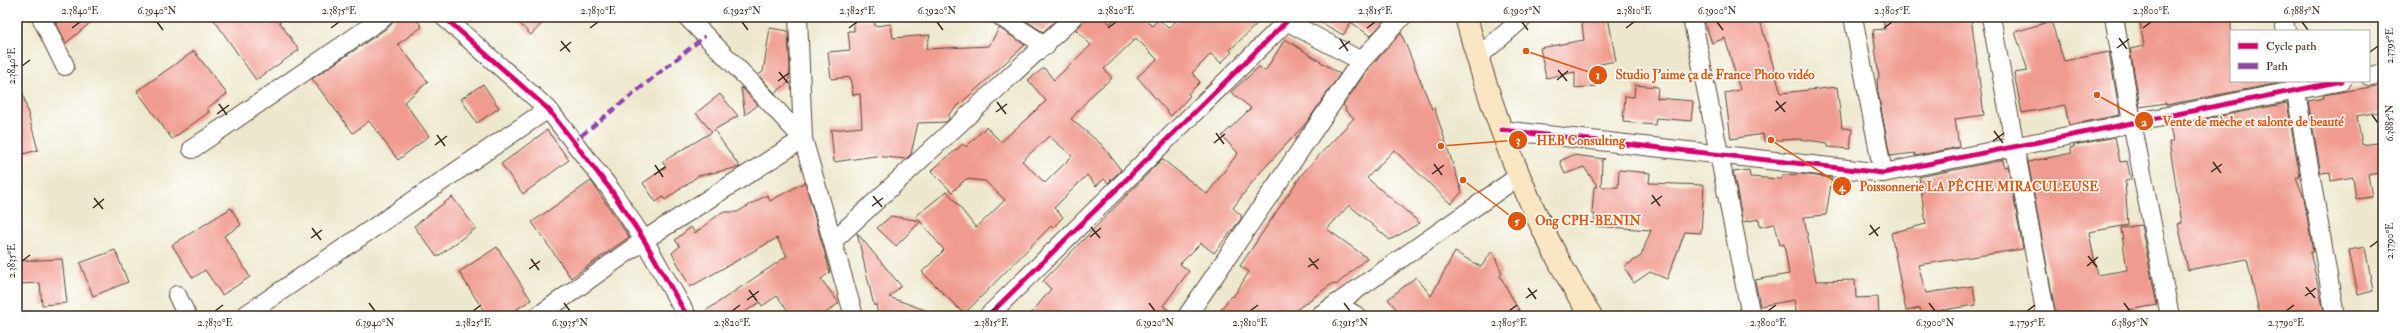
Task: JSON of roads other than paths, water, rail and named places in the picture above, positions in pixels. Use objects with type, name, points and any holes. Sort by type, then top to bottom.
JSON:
[{"type":"street","points":[[41,17],[65,66]]},
{"type":"street","points":[[192,149],[384,17]]},
{"type":"street","points":[[444,17],[548,109],[611,190],[644,240],[687,316]]},
{"type":"street","points":[[687,17],[750,80],[803,139]]},
{"type":"street","points":[[798,17],[803,139],[854,316]]},
{"type":"street","points":[[1001,17],[1046,46]]},
{"type":"street","points":[[833,241],[1046,46],[1074,17]]},
{"type":"street","points":[[1187,316],[1362,61],[1402,17]]},
{"type":"street","points":[[1466,17],[1477,58],[1519,176],[1547,237],[1591,316]]},
{"type":"street","points":[[1477,58],[1524,17]]},
{"type":"street","points":[[1692,17],[1751,316]]},
{"type":"street","points":[[1853,17],[1883,173]]},
{"type":"street","points":[[1991,17],[2046,316]]},
{"type":"street","points":[[2114,17],[2132,122],[2170,316]]},
{"type":"street","points":[[2283,17],[2286,30]]},
{"type":"street","points":[[988,316],[1282,19],[1362,61]]},
{"type":"street","points":[[2370,76],[2383,74]]},
{"type":"street","points":[[1502,130],[1883,173],[2015,147],[2295,85],[2330,82]]},
{"type":"street","points":[[2295,85],[2335,316]]},
{"type":"street","points":[[244,316],[548,109]]},
{"type":"street","points":[[538,316],[644,240],[803,139]]},
{"type":"street","points":[[1319,316],[1519,176]]},
{"type":"street","points":[[177,295],[187,316]]},
{"type":"street","points":[[1336,304],[1357,316]]},
{"type":"place","name":"Studio J'aime ça de France Photo vidéo","points":[[1526,51]]},
{"type":"place","name":"Vente de mèche et salonte de beauté","points":[[2097,95]]},
{"type":"place","name":"Poissonnerie LA PÊCHE MIRACULEUSE","points":[[1771,140]]},
{"type":"place","name":"HEB Consulting","points":[[1441,146]]},
{"type":"place","name":"Ong CPH-BENIN","points":[[1463,180]]}]
